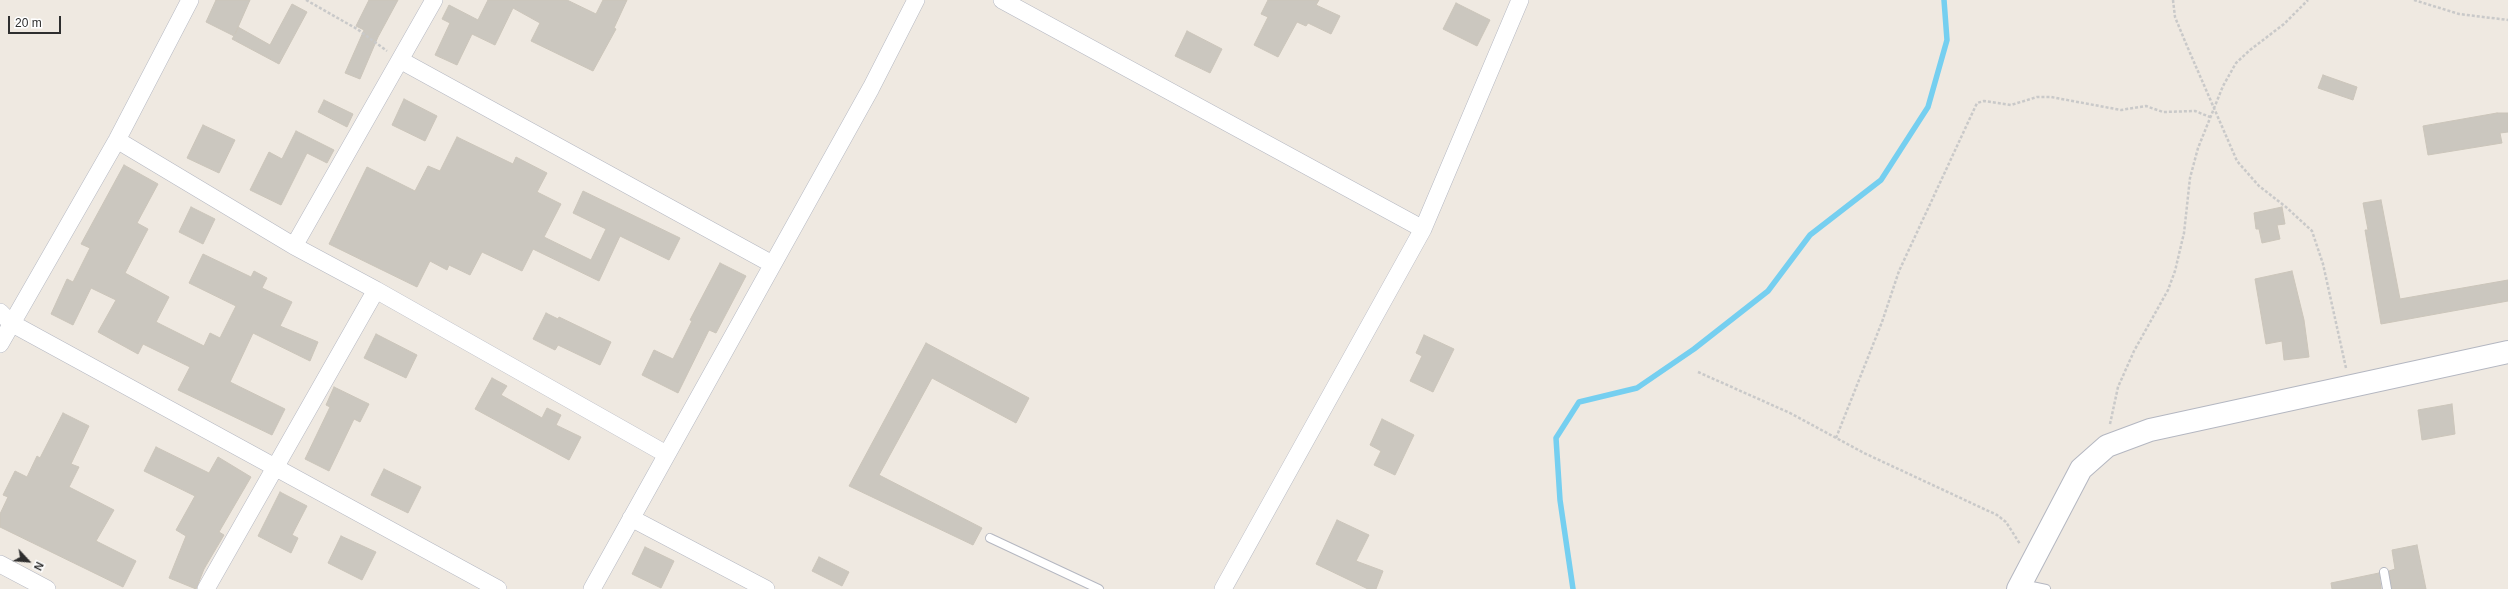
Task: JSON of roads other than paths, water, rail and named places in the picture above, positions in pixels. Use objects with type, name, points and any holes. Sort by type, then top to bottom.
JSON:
[{"type":"street","points":[[0,344],[6,318],[117,140],[190,0]]},
{"type":"street","points":[[294,246],[434,0]]},
{"type":"street","points":[[592,589],[871,88],[916,0]]},
{"type":"street","points":[[1002,0],[1423,229]]},
{"type":"street","points":[[1223,589],[1423,229],[1520,0]]},
{"type":"street","points":[[400,60],[772,264]]},
{"type":"street","points":[[117,140],[294,246],[376,290],[666,454]]},
{"type":"street","points":[[206,589],[376,290]]},
{"type":"street","points":[[6,318],[274,467],[498,589]]},
{"type":"street","points":[[2020,586],[2031,562],[2081,469],[2107,446],[2150,430],[2351,388],[2508,352]]},
{"type":"street","points":[[631,518],[766,589]]},
{"type":"street","points":[[0,564],[47,589]]},
{"type":"lane","points":[[990,538],[1099,589]]},
{"type":"lane","points":[[2384,572],[2387,589]]},
{"type":"lane","points":[[2020,586],[2046,589]]},
{"type":"waterway","points":[[1573,589],[1560,500],[1556,438],[1579,402],[1637,388],[1694,349],[1768,291],[1810,235],[1881,180],[1928,107],[1947,40],[1944,0]]}]
